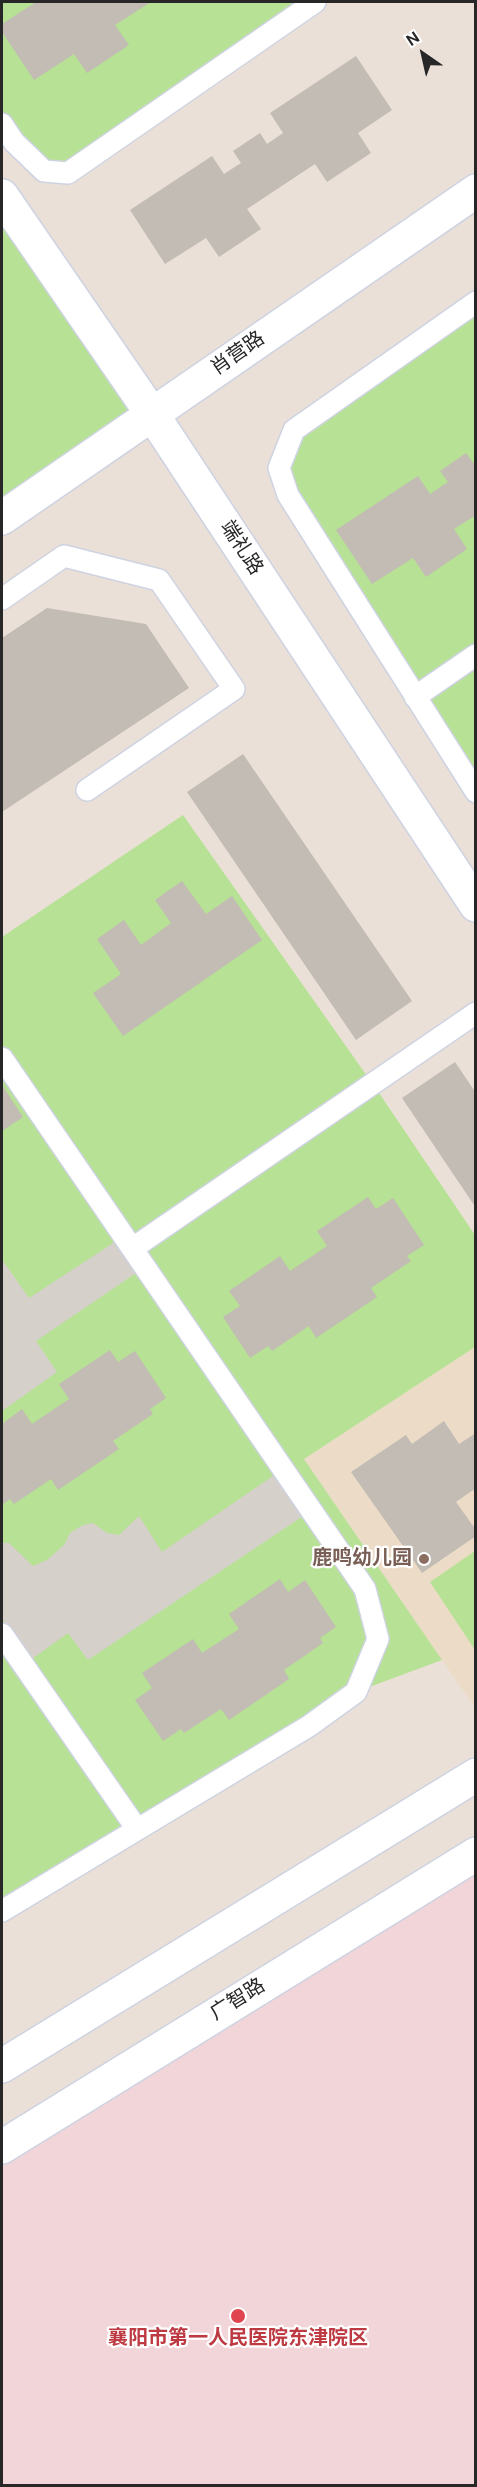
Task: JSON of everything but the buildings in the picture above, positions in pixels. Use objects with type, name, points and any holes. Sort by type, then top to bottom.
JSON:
[{"type":"street","name":"肖营路","points":[[2,518],[476,191]]},
{"type":"street","name":"端礼路","points":[[2,196],[152,414],[476,904]]},
{"type":"street","points":[[2,2066],[476,1775]]},
{"type":"street","name":"广智路","points":[[2,2147],[476,1854]]},
{"type":"lane","points":[[2,124],[14,142],[44,171],[68,173],[315,2]]},
{"type":"lane","points":[[476,302],[294,430],[279,468],[288,495],[476,792]]},
{"type":"lane","points":[[2,599],[64,556],[159,580],[234,689],[87,790]]},
{"type":"lane","points":[[415,697],[476,656]]},
{"type":"lane","points":[[133,1248],[476,1013]]},
{"type":"lane","points":[[2,1058],[365,1588],[378,1639],[356,1692],[309,1726],[2,1911]]},
{"type":"lane","points":[[2,1634],[137,1829]]},
{"type":"shaded area","points":[[124,1236],[145,1267],[36,1341],[57,1372],[2,1411],[2,1262],[29,1298]]},
{"type":"shaded area","name":"鹿鸣幼儿园","points":[[475,1347],[475,1708],[304,1459]]},
{"type":"shaded area","points":[[283,1469],[312,1510],[88,1660],[68,1633],[32,1659],[2,1619],[2,1543],[9,1543],[33,1566],[47,1560],[64,1545],[70,1533],[83,1525],[93,1523],[107,1533],[119,1535],[139,1516],[162,1552]]},
{"type":"shaded area","name":"襄阳市第一人民医院东津院区","points":[[475,1854],[475,2485],[2,2486],[2,2147]]},
{"type":"green space","points":[[2,2],[315,2],[68,173],[44,171],[2,124]]},
{"type":"green space","points":[[2,196],[152,414],[2,518]]},
{"type":"green space","points":[[475,302],[475,792],[279,468],[294,430]]},
{"type":"green space","points":[[183,815],[379,1093],[475,1235],[475,1347],[304,1459],[442,1660],[356,1692],[2,1911],[2,937]]},
{"type":"green space","points":[[475,1551],[475,1650],[430,1582]]},
{"type":"place","name":"鹿鸣幼儿园","points":[[424,1559]]},
{"type":"place","name":"襄阳市第一人民医院东津院区","points":[[238,2316]]}]
